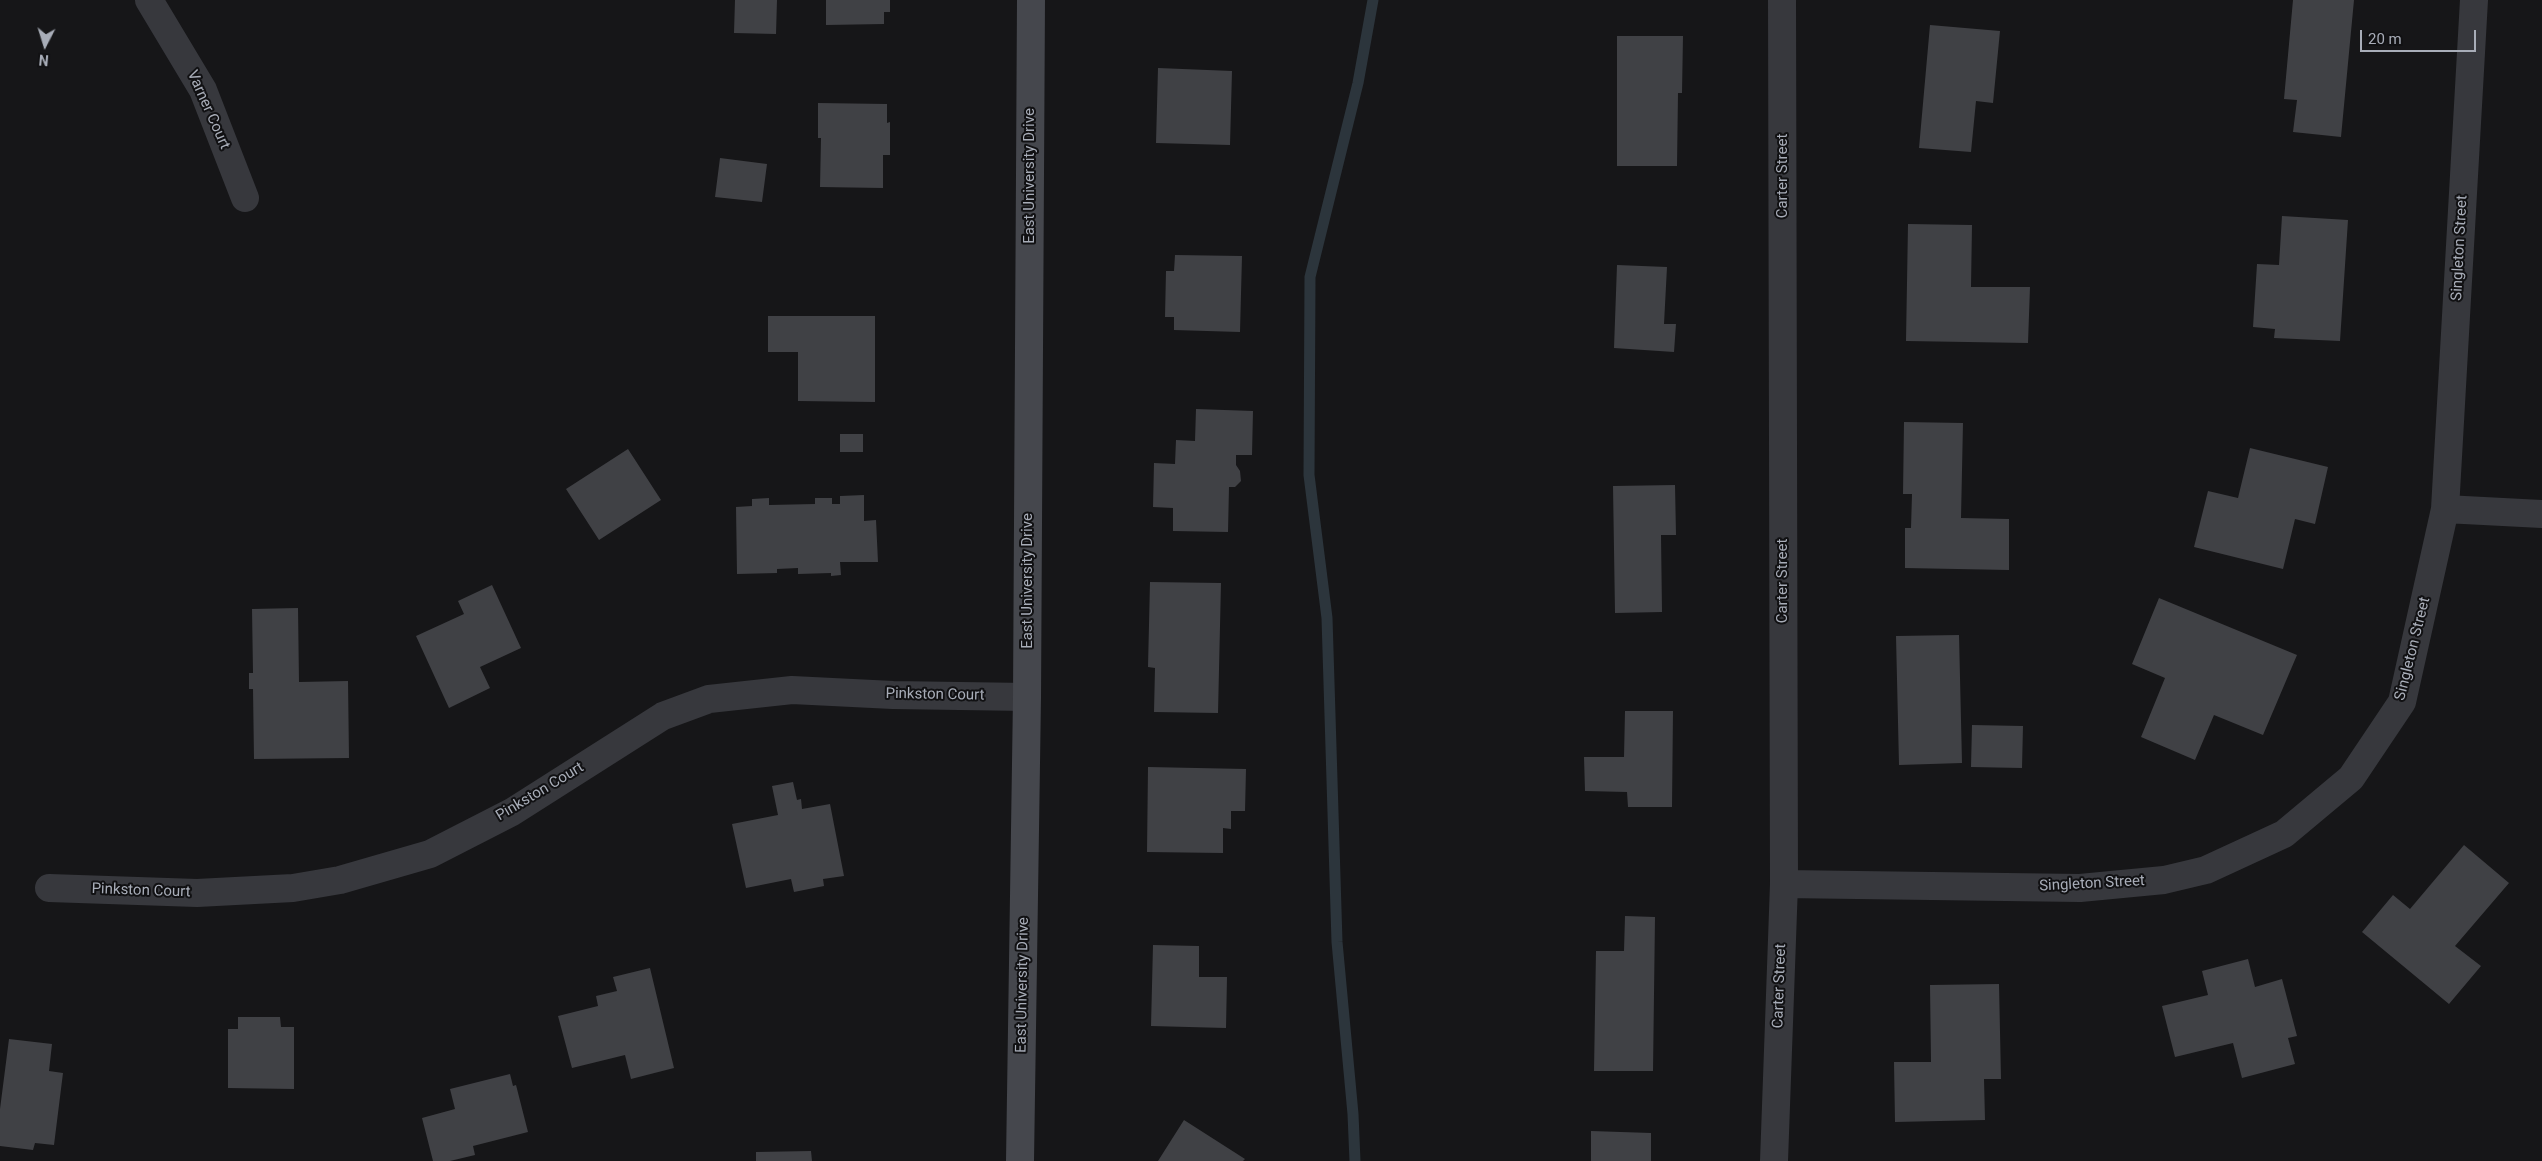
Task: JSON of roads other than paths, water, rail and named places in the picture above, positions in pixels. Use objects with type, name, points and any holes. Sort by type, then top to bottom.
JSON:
[{"type":"main road","name":"East University Drive","points":[[1020,1161],[1027,697],[1031,0]]},
{"type":"street","name":"Varner Court","points":[[149,0],[203,90],[245,198]]},
{"type":"street","name":"Carter Street","points":[[1774,1161],[1784,884],[1782,0]]},
{"type":"street","name":"Singleton Street","points":[[1784,884],[2080,888],[2164,880],[2206,870],[2284,834],[2351,778],[2402,702],[2445,509],[2474,0]]},
{"type":"street","points":[[2445,509],[2542,514]]},
{"type":"street","name":"Pinkston Court","points":[[49,888],[197,893],[293,888],[340,880],[430,854],[512,812],[663,716],[710,699],[792,690],[893,695],[1027,697]]},
{"type":"waterway","points":[[1355,1161],[1353,1114],[1337,942],[1327,618],[1309,475],[1310,277],[1358,83],[1373,0]]}]
